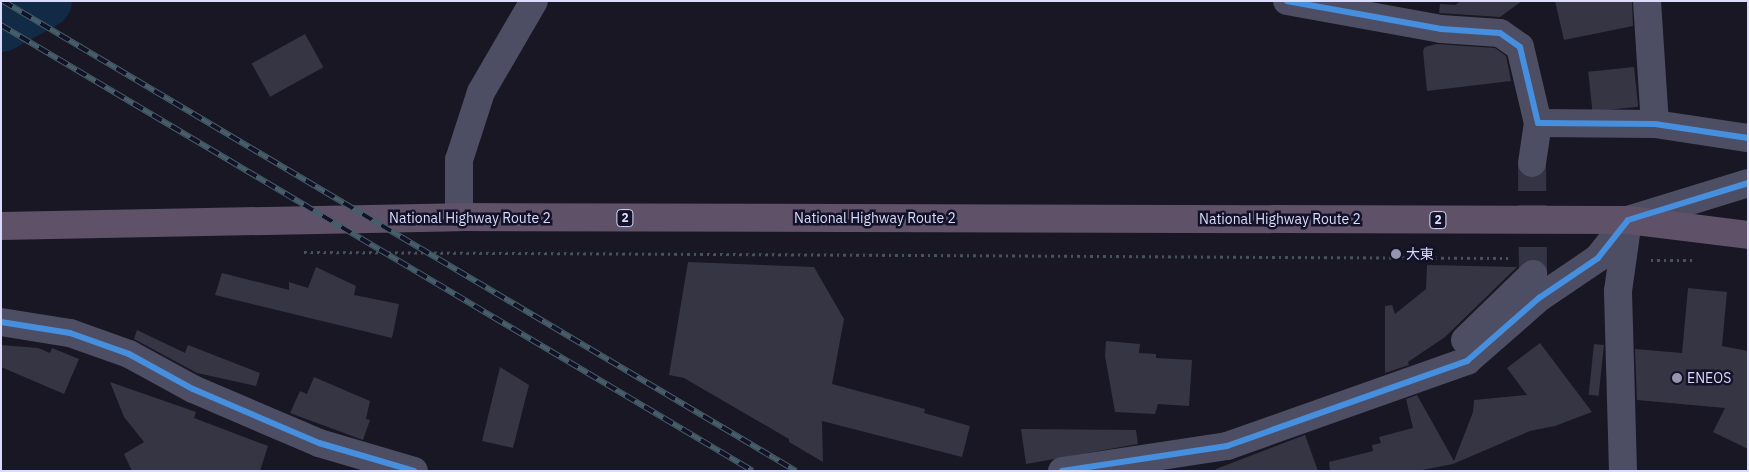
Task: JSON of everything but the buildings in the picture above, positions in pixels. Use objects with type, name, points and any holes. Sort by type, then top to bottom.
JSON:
[{"type":"highway","name":"National Highway Route 2","points":[[1,226],[459,217],[1628,220],[1748,235]]},
{"type":"street","points":[[459,217],[459,160],[481,92],[534,1]]},
{"type":"street","points":[[1287,1],[1441,29],[1500,33],[1520,47],[1538,123],[1532,163]]},
{"type":"street","points":[[1647,1],[1655,124]]},
{"type":"street","points":[[1538,123],[1655,124],[1748,138]]},
{"type":"street","points":[[1062,471],[1228,446],[1467,361],[1540,298],[1598,258],[1628,220],[1748,184]]},
{"type":"street","points":[[1623,471],[1618,292],[1628,220]]},
{"type":"street","points":[[1439,372],[1458,346],[1525,266]]},
{"type":"street","points":[[1,322],[70,333],[121,351],[194,389],[319,443],[414,471]]},
{"type":"path","points":[[297,252],[1525,266]]},
{"type":"path","points":[[1642,260],[1701,260]]},
{"type":"waterway","points":[[1,25],[45,1]]},
{"type":"tunnel","points":[[1532,163],[1533,274]]},
{"type":"railway","points":[[3,1],[796,471]]},
{"type":"railway","points":[[1,25],[753,471]]},
{"type":"cycle path","points":[[1287,1],[1441,29],[1500,33],[1520,47],[1538,123],[1655,124],[1748,138]]},
{"type":"cycle path","points":[[1062,471],[1227,446],[1467,361],[1539,298],[1598,258],[1628,220],[1748,183]]},
{"type":"cycle path","points":[[1,322],[70,333],[129,354],[193,389],[319,443],[414,471]]},
{"type":"place","name":"大東","points":[[1396,254]]},
{"type":"place","name":"ENEOS","points":[[1677,378]]}]
